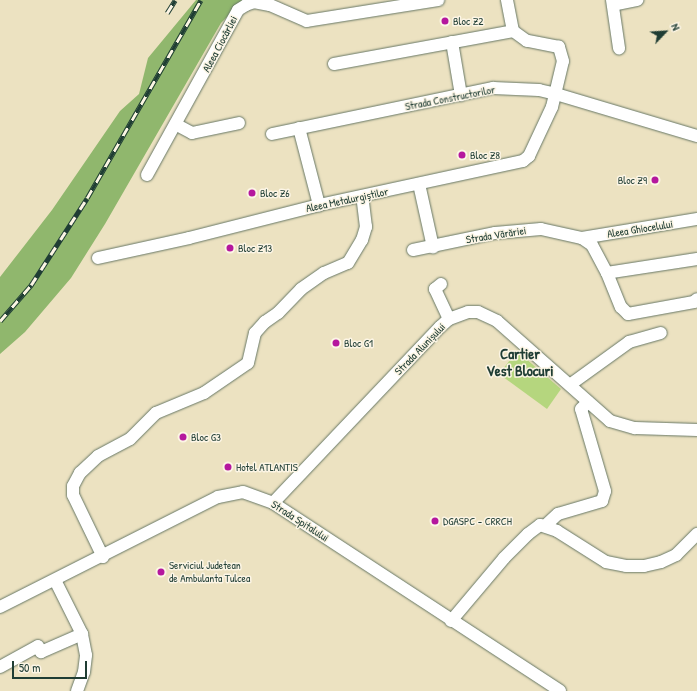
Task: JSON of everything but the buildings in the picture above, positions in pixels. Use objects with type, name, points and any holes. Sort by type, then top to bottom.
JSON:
[{"type":"street","name":"Aleea Ciocârliei","points":[[147,175],[177,125],[238,10],[254,2],[272,2],[307,22],[438,0]]},
{"type":"street","points":[[334,64],[514,31],[507,0]]},
{"type":"street","points":[[619,48],[612,2],[637,0]]},
{"type":"street","name":"Aleea Metalurgiștilor","points":[[98,258],[189,238],[319,205],[522,161],[529,156],[556,94],[563,61],[559,47],[527,41],[514,31]]},
{"type":"street","points":[[452,42],[461,95]]},
{"type":"street","name":"Strada Constructorilor","points":[[272,134],[493,88],[539,90],[556,94],[697,136]]},
{"type":"street","points":[[177,125],[192,132],[239,123]]},
{"type":"street","points":[[299,128],[319,205]]},
{"type":"street","points":[[419,184],[433,247]]},
{"type":"street","points":[[103,557],[73,495],[73,486],[80,473],[98,456],[130,439],[156,413],[204,393],[248,363],[259,328],[278,313],[301,289],[324,273],[348,263],[362,240],[366,227],[362,196]]},
{"type":"street","name":"Aleea Ghiocelului","points":[[582,238],[697,219]]},
{"type":"street","name":"Strada Vărăriei","points":[[413,250],[518,230],[541,229],[582,238]]},
{"type":"street","points":[[582,238],[592,244],[607,273],[621,307],[628,314],[694,302],[697,299]]},
{"type":"street","points":[[607,273],[697,259]]},
{"type":"street","points":[[441,284],[435,288],[449,319]]},
{"type":"street","name":"Strada Alunișului","points":[[274,503],[449,319],[468,312],[486,315],[497,321],[571,384],[588,402],[610,421],[619,425],[635,428],[697,430]]},
{"type":"street","points":[[571,384],[629,342],[661,333]]},
{"type":"street","points":[[451,621],[504,558],[536,527],[545,526],[558,514],[602,501],[605,491],[581,409],[588,402]]},
{"type":"street","name":"Strada Spitalului","points":[[0,607],[103,557],[218,497],[234,492],[253,494],[274,503],[451,621],[560,691]]},
{"type":"street","points":[[545,526],[606,562],[626,566],[644,566],[671,557],[697,534]]},
{"type":"street","points":[[55,580],[82,634],[86,655],[84,672],[77,691]]},
{"type":"street","points":[[0,667],[38,646],[41,652],[82,634]]},
{"type":"green space","points":[[196,0],[244,0],[221,23],[105,224],[71,278],[25,332],[0,354],[0,277],[52,210],[120,111],[139,94],[148,58]]},
{"type":"green space","points":[[517,351],[561,389],[547,409],[499,374]]},
{"type":"railway","points":[[167,13],[175,0]]},
{"type":"railway","points":[[0,321],[31,285],[87,198],[201,0]]},
{"type":"place","name":"Bloc Z2","points":[[445,21]]},
{"type":"place","name":"Bloc Z8","points":[[462,155]]},
{"type":"place","name":"Bloc Z9","points":[[655,180]]},
{"type":"place","name":"Bloc Z6","points":[[252,193]]},
{"type":"place","name":"Bloc Z13","points":[[230,248]]},
{"type":"place","name":"Bloc G1","points":[[336,343]]},
{"type":"place","name":"Bloc G3","points":[[183,437]]},
{"type":"place","name":"Hotel ATLANTIS","points":[[228,467]]},
{"type":"place","name":"DGASPC - CRRCH","points":[[435,521]]},
{"type":"place","name":"Serviciul Judetean de Ambulanta Tulcea","points":[[161,572]]},
{"type":"district","name":"Cartier Vest Blocuri","points":[[520,362]]}]
